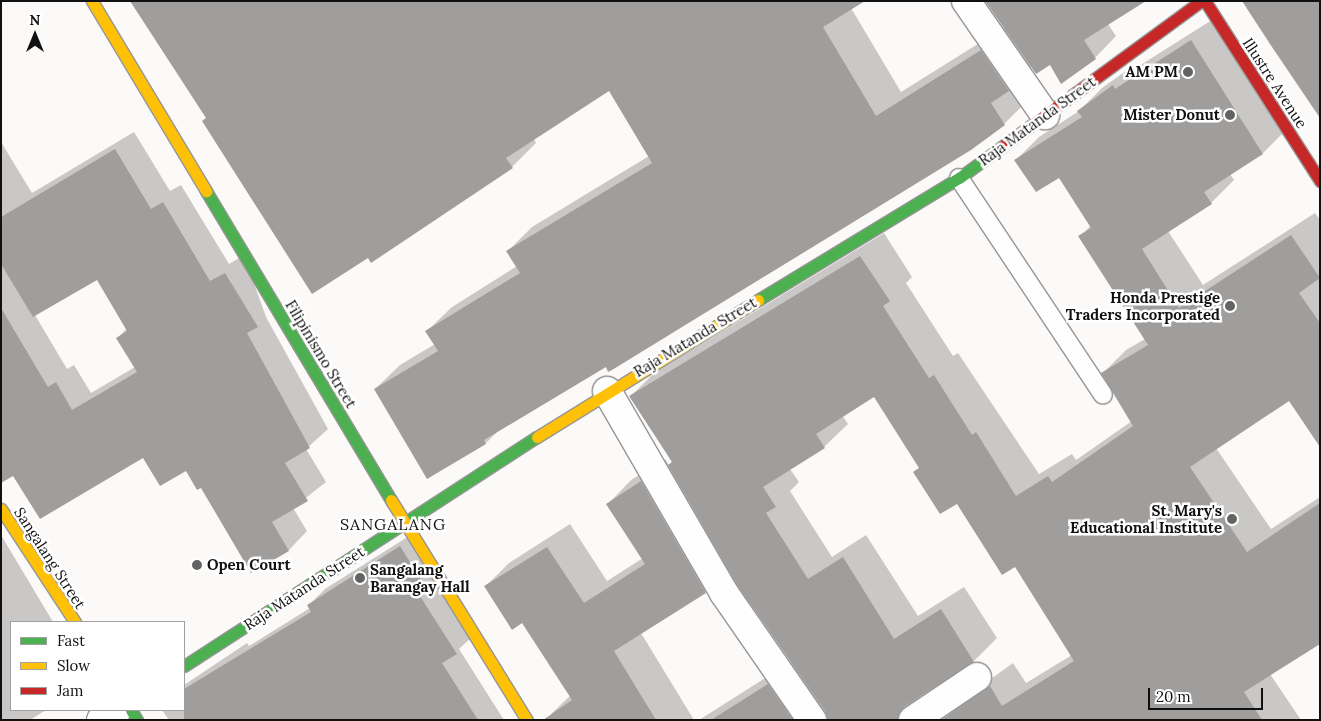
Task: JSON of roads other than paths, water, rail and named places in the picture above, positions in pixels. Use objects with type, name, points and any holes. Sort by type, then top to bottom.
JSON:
[{"type":"street","name":"Filipinismo Street","points":[[92,1],[404,522],[527,720]]},
{"type":"street","points":[[966,1],[1044,115]]},
{"type":"street","name":"Raja Matanda Street","points":[[185,665],[607,391],[959,178],[1203,1]]},
{"type":"street","name":"Illustre Avenue","points":[[1203,1],[1320,181]]},
{"type":"street","points":[[607,391],[724,593],[812,720]]},
{"type":"street","name":"Sangalang Street","points":[[1,509],[73,621]]},
{"type":"street","points":[[913,720],[977,677]]},
{"type":"street","points":[[101,720],[115,711]]},
{"type":"lane","points":[[959,178],[1103,395]]},
{"type":"place","name":"AM PM","points":[[1188,72]]},
{"type":"place","name":"Mister Donut","points":[[1230,115]]},
{"type":"place","name":"Honda Prestige Traders Incorporated","points":[[1230,306]]},
{"type":"place","name":"St. Mary's Educational Institute","points":[[1232,519]]},
{"type":"place","name":"Open Court","points":[[197,565]]},
{"type":"place","name":"Sangalang Barangay Hall","points":[[360,578]]},
{"type":"district","name":"SANGALANG","points":[[393,524]]}]
